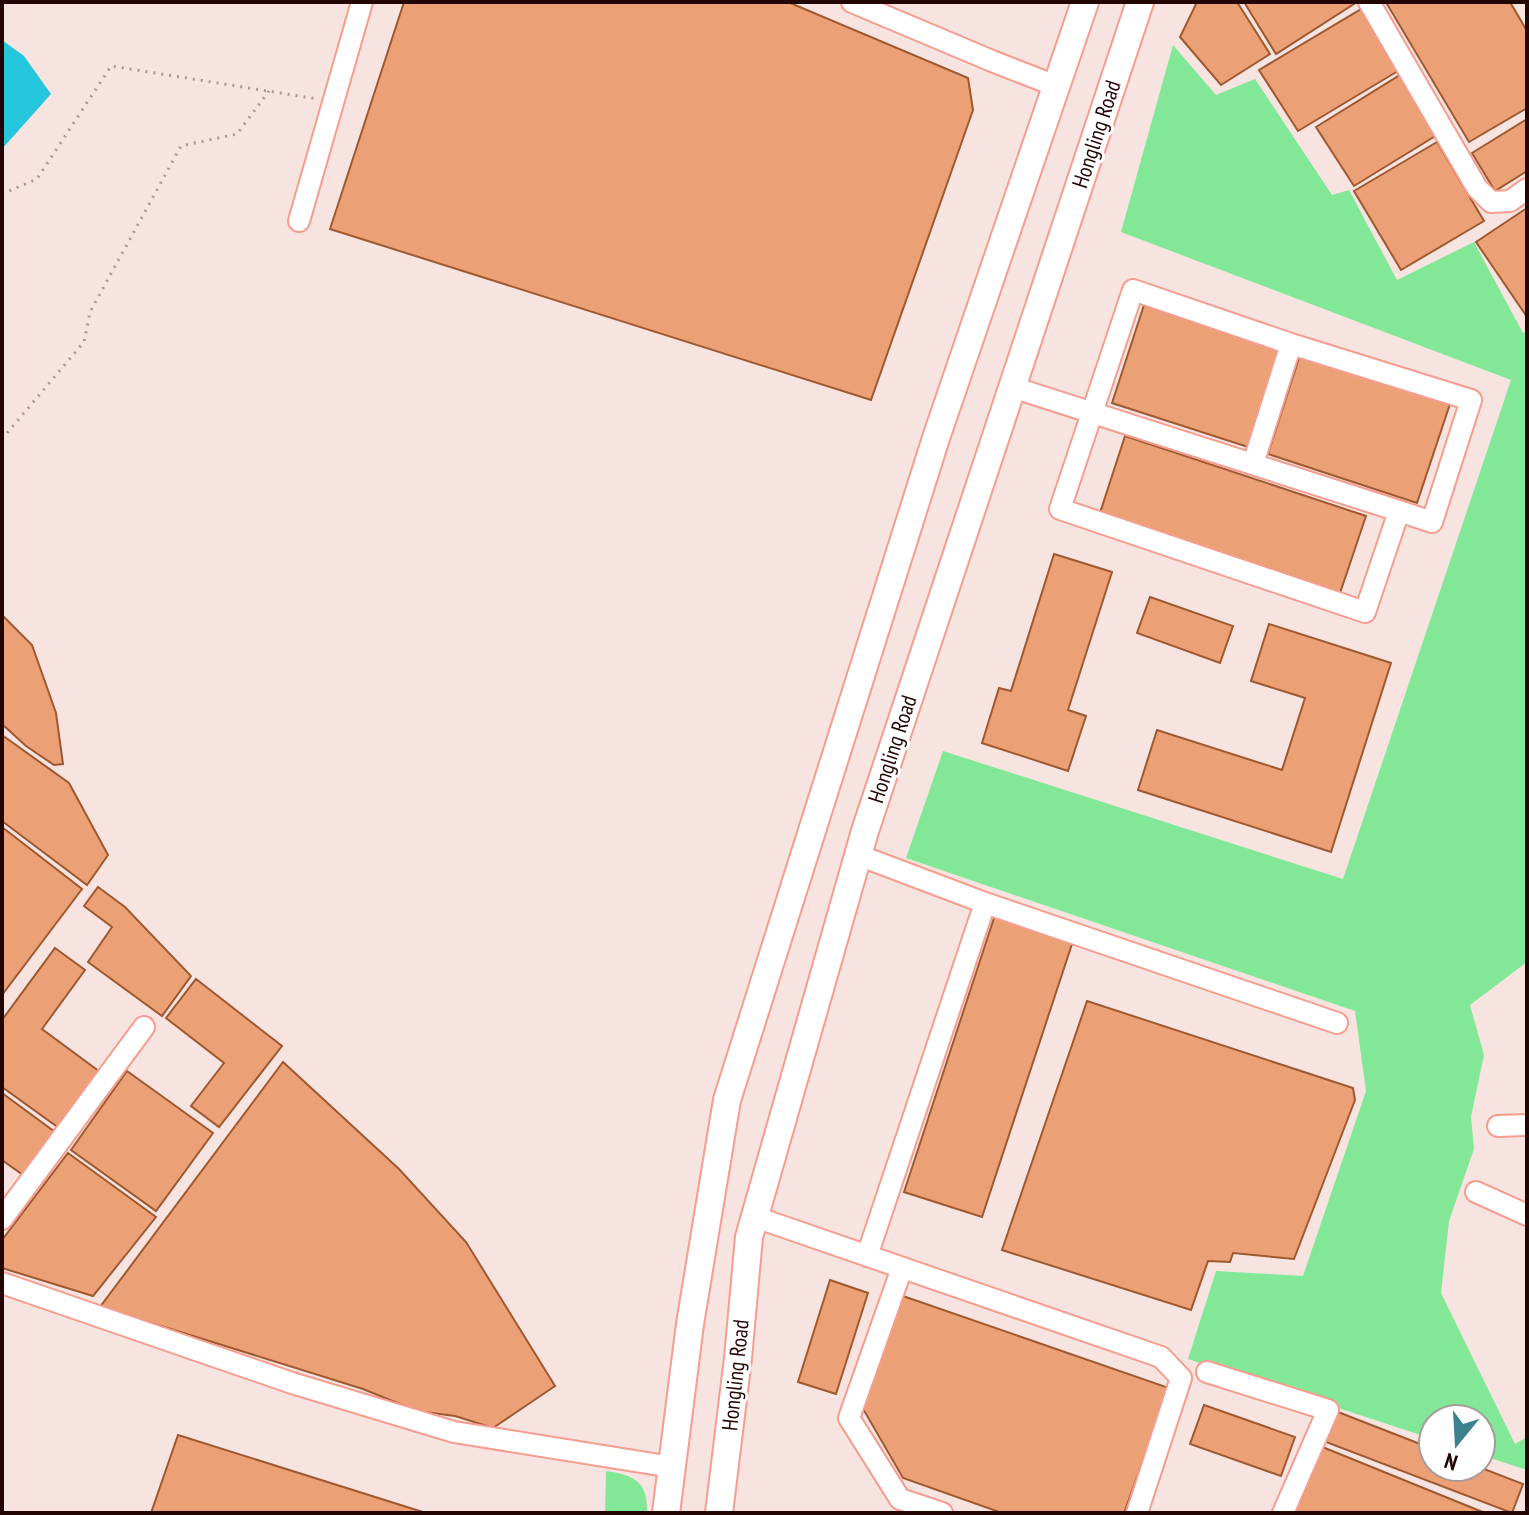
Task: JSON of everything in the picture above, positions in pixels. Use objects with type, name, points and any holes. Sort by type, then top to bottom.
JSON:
[{"type":"main road","points":[[666,1513],[690,1324],[727,1100],[936,438],[1085,2]]},
{"type":"main road","name":"Hongling Road","points":[[719,1513],[749,1237],[858,855],[1140,2]]},
{"type":"street","points":[[299,221],[362,2]]},
{"type":"street","points":[[852,2],[1056,86]]},
{"type":"street","points":[[1369,2],[1477,188],[1491,202],[1510,201],[1527,189]]},
{"type":"street","points":[[1012,387],[1092,413],[1253,464],[1399,511],[1432,522],[1471,400],[1291,344],[1133,290],[1092,413],[1060,509],[1365,612],[1399,511]]},
{"type":"street","points":[[1253,464],[1291,344]]},
{"type":"street","points":[[858,855],[985,903],[1337,1023]]},
{"type":"street","points":[[867,1256],[985,903]]},
{"type":"street","points":[[2,1219],[144,1027]]},
{"type":"street","points":[[1498,1126],[1527,1125]]},
{"type":"street","points":[[1476,1192],[1527,1215]]},
{"type":"street","points":[[755,1217],[1161,1357],[1181,1378],[1137,1513]]},
{"type":"street","points":[[902,1268],[849,1418],[900,1499],[942,1513]]},
{"type":"street","points":[[2,1283],[292,1383],[454,1432],[672,1467]]},
{"type":"street","points":[[1207,1372],[1328,1410],[1283,1513]]},
{"type":"path","points":[[2,194],[37,179],[111,66],[334,101]]},
{"type":"path","points":[[2,439],[84,342],[90,312],[181,146],[237,134],[269,91]]},
{"type":"green space","points":[[1173,45],[1216,95],[1255,79],[1332,195],[1349,190],[1397,280],[1474,242],[1523,333],[1527,331],[1527,962],[1470,1005],[1484,1055],[1471,1117],[1474,1149],[1449,1221],[1441,1293],[1495,1403],[1417,1403],[1417,1434],[1188,1359],[1216,1271],[1303,1276],[1366,1091],[1355,1011],[906,858],[943,751],[1343,879],[1511,380],[1121,232]]},
{"type":"green space","points":[[1497,1407],[1515,1444],[1527,1437],[1527,1470],[1497,1460]]},
{"type":"green space","points":[[606,1471],[638,1482],[645,1494],[647,1513],[605,1513]]},
{"type":"water","points":[[2,40],[24,56],[51,94],[2,149]]},
{"type":"building","points":[[404,2],[788,2],[968,78],[973,110],[871,400],[330,229]]},
{"type":"building","points":[[1197,2],[1237,2],[1270,54],[1221,85],[1180,37]]},
{"type":"building","points":[[1244,2],[1357,2],[1276,54]]},
{"type":"building","points":[[1510,2],[1527,31],[1527,108],[1469,142],[1387,4]]},
{"type":"building","points":[[1363,8],[1398,71],[1298,131],[1259,70]]},
{"type":"building","points":[[1400,75],[1437,135],[1354,186],[1316,127]]},
{"type":"building","points":[[1527,119],[1527,171],[1495,191],[1472,153]]},
{"type":"building","points":[[1437,142],[1484,221],[1401,270],[1354,191]]},
{"type":"building","points":[[1527,208],[1527,317],[1476,242]]},
{"type":"building","points":[[1144,305],[1280,349],[1248,447],[1112,403]]},
{"type":"building","points":[[1300,355],[1450,404],[1417,503],[1268,454]]},
{"type":"building","points":[[1125,436],[1366,516],[1338,599],[1098,519]]},
{"type":"building","points":[[1054,554],[1112,572],[1068,710],[1086,716],[1068,771],[982,743],[999,688],[1011,691]]},
{"type":"building","points":[[1150,597],[1233,626],[1220,663],[1137,633]]},
{"type":"building","points":[[2,615],[32,645],[56,713],[63,764],[54,765],[26,746],[2,724]]},
{"type":"building","points":[[1269,624],[1391,663],[1331,852],[1138,790],[1157,730],[1282,770],[1305,698],[1251,681]]},
{"type":"building","points":[[2,735],[69,783],[108,855],[87,885],[2,821]]},
{"type":"building","points":[[2,827],[82,889],[2,995]]},
{"type":"building","points":[[98,887],[125,907],[191,976],[162,1016],[88,962],[112,927],[84,906]]},
{"type":"building","points":[[995,915],[1073,941],[982,1217],[904,1192]]},
{"type":"building","points":[[55,948],[85,970],[42,1029],[100,1072],[59,1128],[2,1087],[2,1020]]},
{"type":"building","points":[[196,979],[282,1046],[219,1127],[191,1106],[224,1063],[166,1018]]},
{"type":"building","points":[[1087,1001],[1353,1088],[1355,1100],[1294,1259],[1233,1253],[1230,1262],[1208,1261],[1191,1310],[1002,1250]]},
{"type":"building","points":[[283,1062],[399,1169],[466,1242],[555,1386],[493,1428],[455,1416],[417,1411],[363,1389],[100,1307]]},
{"type":"building","points":[[127,1071],[213,1133],[156,1211],[71,1150]]},
{"type":"building","points":[[2,1093],[55,1132],[23,1175],[2,1160]]},
{"type":"building","points":[[68,1153],[156,1217],[93,1296],[2,1268],[2,1240]]},
{"type":"building","points":[[830,1280],[868,1293],[836,1394],[798,1382]]},
{"type":"building","points":[[900,1295],[1169,1388],[1124,1513],[1002,1513],[903,1478],[862,1407]]},
{"type":"building","points":[[1204,1405],[1295,1437],[1281,1476],[1190,1444]]},
{"type":"building","points":[[1338,1412],[1417,1443],[1417,1477],[1326,1442]]},
{"type":"building","points":[[178,1435],[426,1513],[151,1513]]},
{"type":"building","points":[[1320,1446],[1485,1513],[1293,1513]]},
{"type":"building","points":[[1497,1474],[1523,1484],[1512,1513],[1433,1483],[1497,1483]]}]
